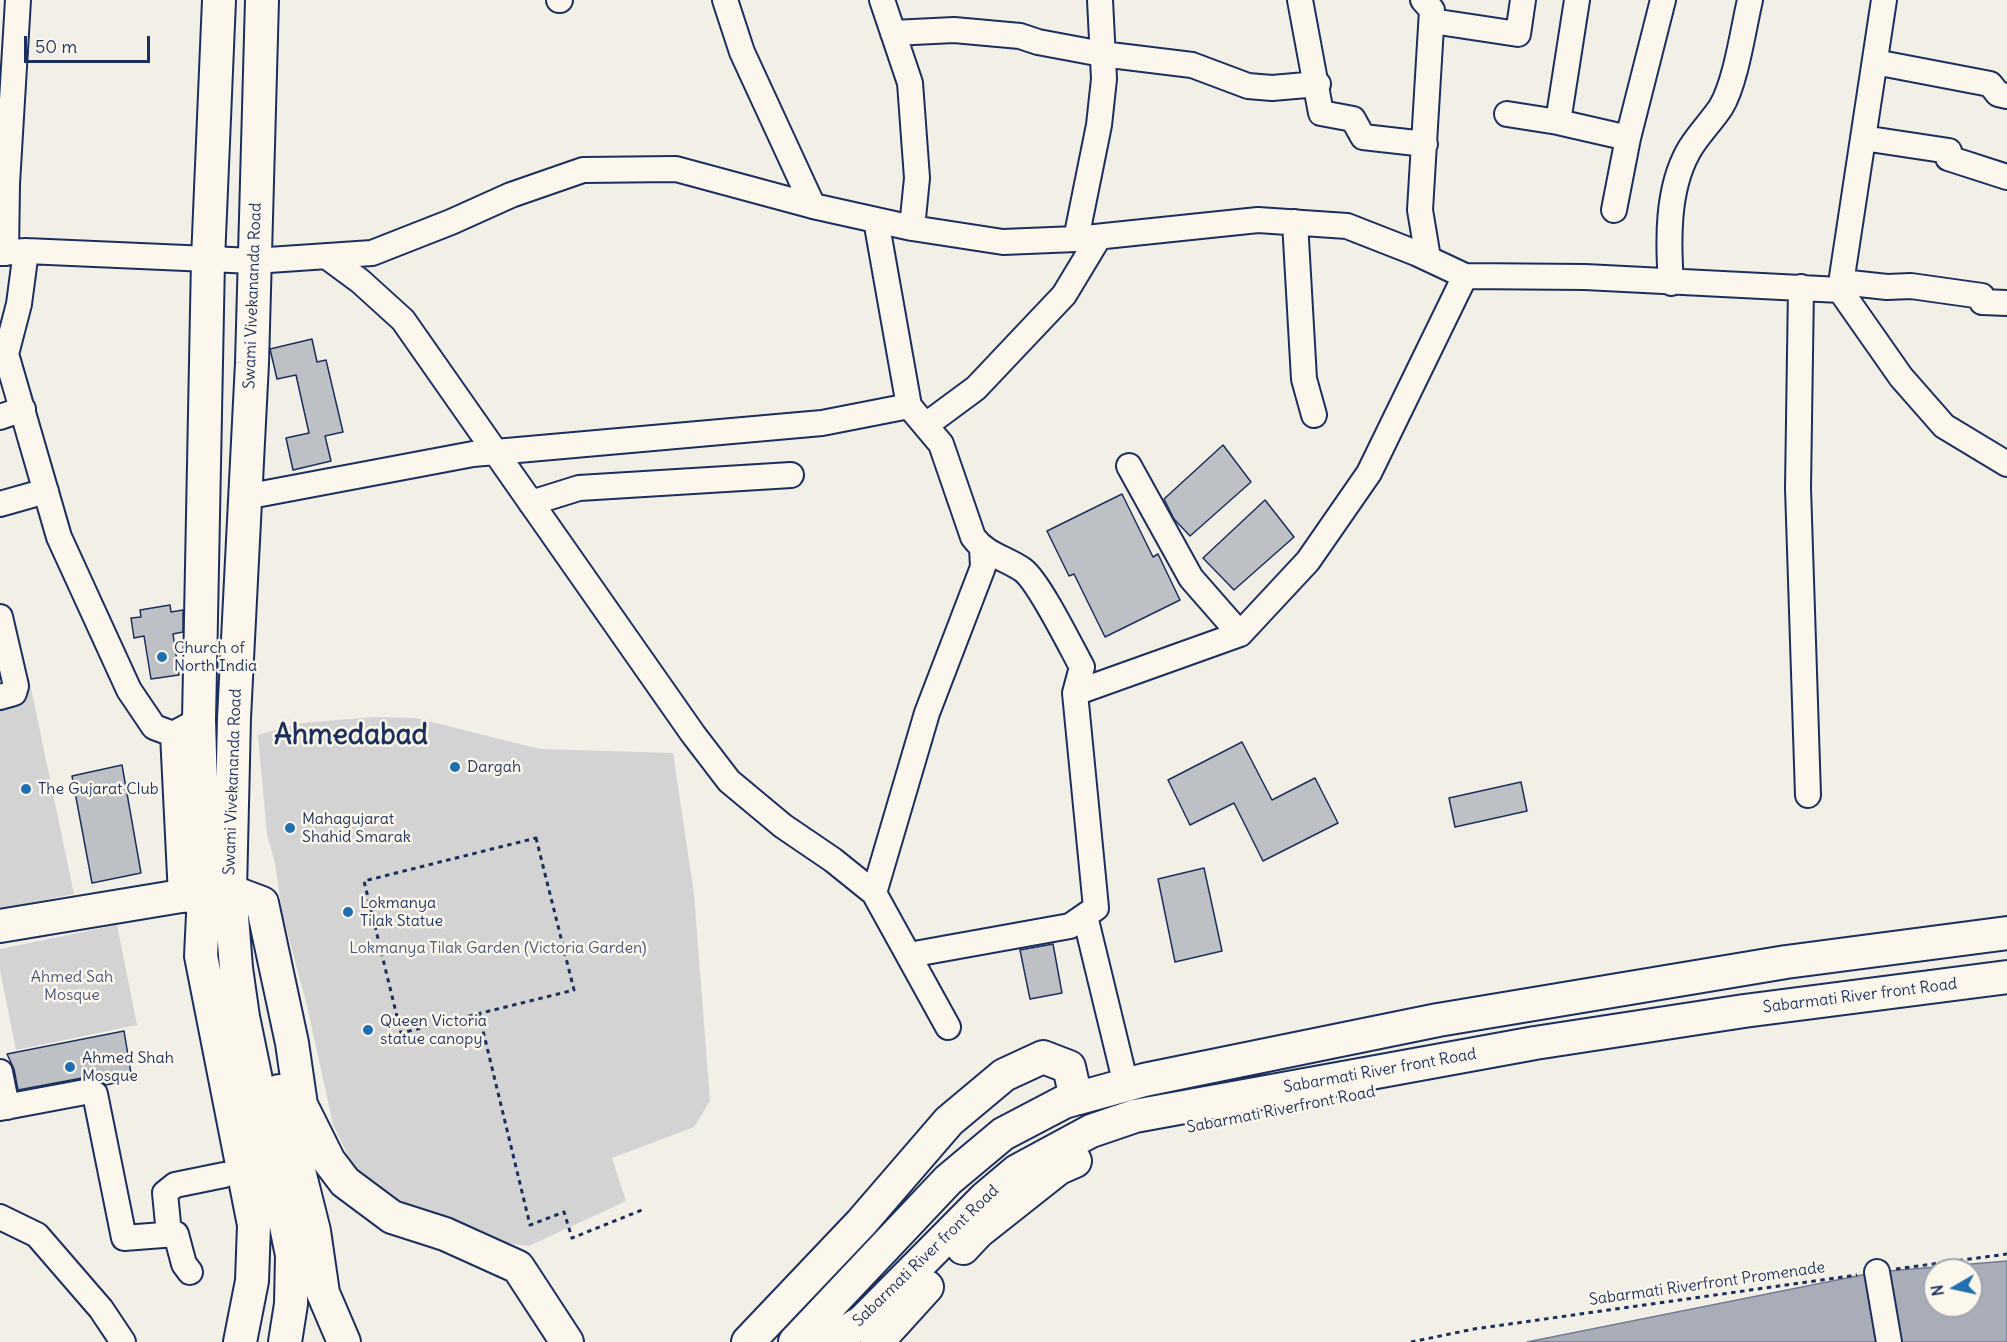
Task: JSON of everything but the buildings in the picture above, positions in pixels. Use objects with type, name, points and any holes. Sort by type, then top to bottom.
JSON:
[{"type":"main road","points":[[219,0],[186,727],[205,894],[182,923],[201,956],[254,1225],[252,1281],[240,1342]]},
{"type":"main road","name":"Swami Vivekananda Road","points":[[262,0],[262,72],[234,718],[205,894],[236,969],[292,1255],[291,1304],[285,1342]]},
{"type":"main road","points":[[0,926],[205,894],[262,903],[292,1043],[301,1105],[329,1161],[345,1182],[392,1217],[445,1234],[518,1267],[567,1342]]},
{"type":"main road","points":[[795,1342],[948,1180],[1003,1134],[1064,1102],[1126,1085],[1438,1020],[1786,962],[2007,933]]},
{"type":"main road","points":[[236,969],[258,1007],[305,1188],[323,1293],[344,1342]]},
{"type":"main road","name":"Sabarmati River front Road","points":[[829,1342],[862,1322],[985,1198],[1017,1171],[1091,1131],[1135,1116],[1536,1043],[1744,1011],[2007,977]]},
{"type":"main road","name":"Sabarmati Riverfront Road","points":[[877,1342],[978,1232],[1059,1168],[1137,1137],[1574,1055],[2007,992]]},
{"type":"main road","points":[[748,1342],[861,1223],[949,1121],[1004,1075],[1043,1057],[1069,1067],[1076,1098]]},
{"type":"street","points":[[18,0],[7,184],[11,252],[19,304],[3,351],[23,409],[59,537],[129,690],[154,727],[186,727]]},
{"type":"street","points":[[724,0],[742,52],[813,206]]},
{"type":"street","points":[[882,0],[910,83],[916,178],[912,228]]},
{"type":"street","points":[[926,425],[976,388],[1064,295],[1088,238],[1104,79],[1100,0]]},
{"type":"street","points":[[1300,0],[1322,113],[1353,119],[1363,137],[1425,144]]},
{"type":"street","points":[[1428,258],[1420,210],[1425,144],[1427,11],[1518,34],[1523,0]]},
{"type":"street","points":[[1558,122],[1577,0]]},
{"type":"street","points":[[1614,210],[1628,138],[1663,0]]},
{"type":"street","points":[[1671,283],[1668,249],[1677,180],[1689,150],[1720,107],[1728,89],[1750,0]]},
{"type":"street","points":[[1884,0],[1841,286],[1901,377],[1944,426],[2007,464]]},
{"type":"street","points":[[893,33],[954,30],[1020,36],[1038,42],[1102,54],[1192,65],[1248,86],[1272,88],[1318,84]]},
{"type":"street","points":[[1875,62],[1990,84],[1998,94],[2007,96]]},
{"type":"street","points":[[1507,114],[1558,122],[1628,138]]},
{"type":"street","points":[[1863,138],[1949,151],[1948,158],[2007,177]]},
{"type":"street","points":[[11,252],[254,261],[372,253],[512,195],[583,170],[676,169],[813,206],[912,228],[1004,242],[1088,238],[1258,220],[1347,225],[1428,258],[1465,276],[1585,277],[1671,283],[1801,287],[1911,286],[1982,296],[1982,302],[2007,303]]},
{"type":"street","points":[[876,220],[909,406],[941,444],[973,537],[982,548],[1025,572],[1082,667],[1075,693],[1096,908],[1070,926],[909,955]]},
{"type":"street","points":[[1295,222],[1304,379],[1314,416]]},
{"type":"street","points":[[326,256],[360,281],[403,320],[729,781],[783,826],[833,860],[874,893],[948,1027]]},
{"type":"street","points":[[1075,693],[1240,634],[1308,561],[1369,473],[1465,276]]},
{"type":"street","points":[[1801,287],[1798,488],[1808,795]]},
{"type":"street","points":[[245,497],[496,451],[822,423],[909,406]]},
{"type":"street","points":[[0,417],[23,409]]},
{"type":"street","points":[[1129,466],[1191,578],[1240,634]]},
{"type":"street","points":[[531,503],[579,488],[791,475]]},
{"type":"street","points":[[0,504],[46,491]]},
{"type":"street","points":[[874,893],[927,713],[983,567],[982,548]]},
{"type":"street","points":[[0,617],[16,686],[14,693],[0,697]]},
{"type":"street","points":[[1084,916],[1126,1085]]},
{"type":"street","points":[[0,1072],[4,1107],[85,1092],[95,1094],[124,1238],[176,1234],[179,1238],[184,1264],[190,1272]]},
{"type":"street","points":[[169,1234],[165,1193],[175,1185],[224,1176]]},
{"type":"street","points":[[0,1217],[37,1235],[101,1309],[123,1342]]},
{"type":"street","points":[[1877,1272],[1889,1342]]},
{"type":"path","points":[[536,838],[574,990],[479,1014],[401,1033],[364,881],[536,838]]},
{"type":"path","points":[[479,1014],[530,1225],[564,1212],[572,1238],[642,1210]]},
{"type":"path","name":"Sabarmati Riverfront Promenade","points":[[1411,1342],[1485,1327],[2007,1254]]},
{"type":"green space","name":"The Gujarat Club","points":[[29,679],[74,894],[0,909],[0,685]]},
{"type":"green space","name":"Lokmanya Tilak Garden (Victoria Garden)","points":[[374,717],[415,718],[540,749],[673,753],[694,894],[710,1101],[694,1127],[612,1158],[626,1201],[529,1246],[492,1241],[408,1207],[367,1181],[350,1160],[333,1124],[307,1006],[282,912],[275,863],[267,834],[258,735],[302,723]]},
{"type":"green space","name":"Ahmed Sah Mosque","points":[[117,925],[137,1025],[16,1050],[0,970],[0,949]]},
{"type":"shaded area","points":[[2007,1261],[2007,1342],[1527,1342],[1877,1272],[1923,1268],[1923,1318],[1983,1318],[1983,1263]]},
{"type":"place","name":"Church of North India","points":[[162,657]]},
{"type":"place","name":"Dargah","points":[[455,767]]},
{"type":"place","name":"The Gujarat Club","points":[[26,789]]},
{"type":"place","name":"Mahagujarat Shahid Smarak","points":[[290,828]]},
{"type":"place","name":"Lokmanya Tilak Statue","points":[[348,912]]},
{"type":"place","name":"Queen Victoria statue canopy","points":[[368,1030]]},
{"type":"place","name":"Ahmed Shah Mosque","points":[[70,1067]]},
{"type":"district","name":"Ahmedabad","points":[[351,736]]}]
